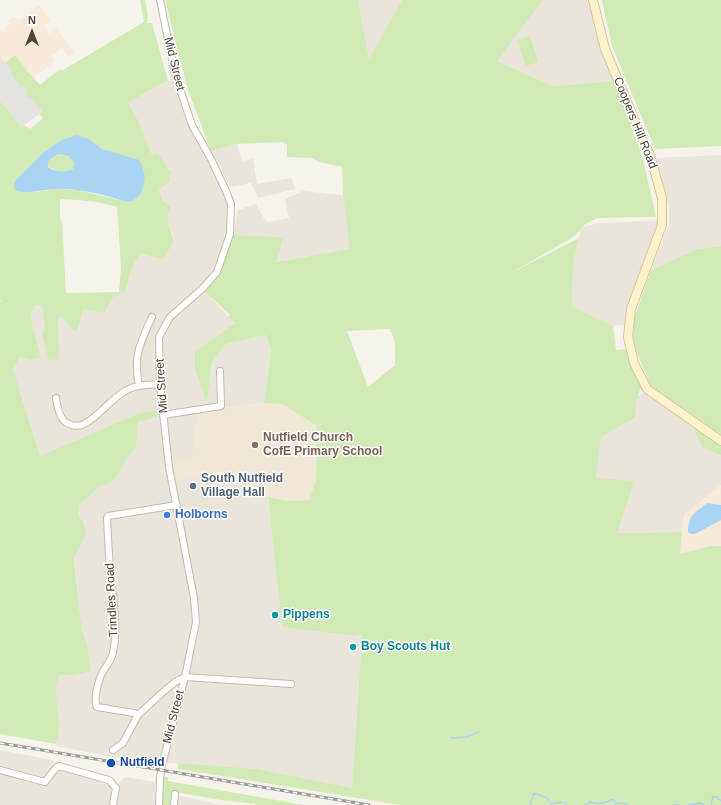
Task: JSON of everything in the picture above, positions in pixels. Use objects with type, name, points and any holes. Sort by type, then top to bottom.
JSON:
[{"type":"street","name":"Mid Street","points":[[159,805],[162,765],[185,677],[196,622],[194,598],[169,467],[160,384],[159,337],[170,317],[202,289],[217,272],[230,234],[231,204],[217,172],[192,125],[175,74],[160,0]]},
{"type":"street","name":"Coopers Hill Road","points":[[593,0],[605,49],[650,155],[662,198],[662,225],[631,309],[628,337],[634,363],[647,389],[721,441]]},
{"type":"street","points":[[139,386],[136,371],[137,354],[152,317]]},
{"type":"street","points":[[163,415],[221,406],[220,371]]},
{"type":"street","points":[[56,398],[60,412],[65,421],[74,425],[81,425],[88,421],[124,391],[139,386],[160,384]]},
{"type":"street","name":"Trindles Road","points":[[138,715],[97,707],[95,704],[98,685],[113,654],[115,637],[115,618],[107,518],[108,516],[177,505]]},
{"type":"street","points":[[113,750],[123,743],[138,715],[175,682],[185,677],[291,684]]},
{"type":"street","points":[[0,770],[45,782],[54,769],[59,766],[92,774],[113,783],[116,788],[114,804]]},
{"type":"street","points":[[174,805],[175,794]]},
{"type":"shaded area","points":[[358,0],[402,0],[369,60]]},
{"type":"shaded area","points":[[543,0],[589,0],[600,50],[614,81],[553,86],[497,61]]},
{"type":"shaded area","points":[[39,5],[50,21],[44,26],[50,34],[57,29],[74,53],[68,57],[62,48],[52,56],[55,61],[33,78],[36,81],[12,71],[0,56],[0,29],[2,31],[10,24],[8,21],[14,16],[19,21]]},
{"type":"shaded area","points":[[0,56],[12,71],[12,76],[20,87],[23,85],[27,89],[26,92],[28,99],[31,97],[42,112],[21,127],[0,100]]},
{"type":"shaded area","points":[[177,80],[192,125],[229,200],[230,234],[217,272],[202,289],[235,323],[195,351],[207,402],[212,362],[226,344],[266,335],[271,348],[264,403],[200,410],[195,431],[193,459],[172,482],[202,475],[217,475],[221,482],[235,482],[268,497],[282,627],[362,632],[352,788],[258,769],[169,763],[156,758],[153,765],[57,746],[56,744],[59,722],[55,684],[59,675],[73,675],[87,645],[82,630],[74,558],[77,552],[83,521],[78,516],[79,504],[100,486],[107,485],[136,447],[138,422],[158,417],[157,410],[139,413],[40,456],[13,369],[20,357],[31,360],[41,358],[30,315],[36,305],[42,305],[45,329],[58,317],[62,317],[71,328],[78,328],[84,309],[104,313],[114,296],[122,292],[125,293],[131,270],[136,258],[141,252],[163,260],[174,241],[167,218],[168,212],[159,190],[170,181],[152,155],[137,118],[128,103],[155,87],[168,81]]},
{"type":"shaded area","points":[[237,144],[242,161],[253,159],[257,184],[291,178],[296,189],[258,198],[251,183],[230,187],[211,151]]},
{"type":"shaded area","points":[[721,155],[721,246],[697,249],[651,270],[669,224],[669,205],[654,158]]},
{"type":"shaded area","points":[[303,191],[343,195],[351,249],[275,262],[284,237],[233,235],[238,210],[256,204],[266,222],[289,218],[285,199]]},
{"type":"shaded area","points":[[660,220],[630,305],[625,325],[613,326],[572,306],[573,265],[581,227],[600,223]]},
{"type":"shaded area","points":[[646,391],[721,447],[721,485],[685,514],[682,532],[617,533],[596,478],[601,437],[635,418],[635,398]]},
{"type":"shaded area","name":"Nutfield Church CofE Primary School","points":[[264,403],[318,405],[316,480],[309,500],[287,501],[263,496],[238,483],[231,481],[221,482],[216,475],[202,475],[172,483],[169,463],[193,459],[195,431],[200,410]]},
{"type":"shaded area","points":[[721,485],[721,546],[709,546],[680,554],[685,514]]},
{"type":"shaded area","points":[[0,750],[52,760],[64,768],[114,787],[125,777],[155,782],[155,805],[0,805]]},
{"type":"shaded area","points":[[171,794],[223,805],[171,805]]},
{"type":"green space","points":[[140,0],[145,0],[148,16],[147,23],[152,23],[168,81],[128,103],[137,118],[152,155],[158,154],[171,173],[169,176],[170,181],[159,190],[163,201],[171,207],[168,219],[169,228],[174,241],[163,260],[141,253],[129,277],[125,293],[122,292],[119,296],[114,296],[104,313],[84,309],[78,328],[75,331],[62,317],[58,317],[59,359],[48,359],[42,333],[45,329],[42,305],[36,305],[30,315],[41,358],[31,360],[20,357],[13,369],[40,456],[139,413],[157,410],[158,417],[138,422],[136,447],[116,477],[107,485],[100,486],[79,504],[78,516],[83,521],[86,534],[74,558],[82,630],[87,645],[91,671],[73,675],[59,675],[56,687],[59,730],[56,744],[0,734],[0,100],[21,127],[24,125],[30,129],[43,118],[39,114],[42,111],[28,99],[12,76],[12,71],[5,63],[15,55],[27,70],[26,71],[40,85],[60,69],[63,70],[144,22]],"holes":[[[89,139],[102,149],[114,154],[127,202],[79,190],[57,189],[35,192],[16,180],[45,151],[60,141]],[[60,199],[82,200],[117,207],[121,267],[119,292],[66,293],[62,221],[60,220]]]},
{"type":"green space","points":[[165,0],[358,0],[369,59],[402,0],[543,0],[497,61],[553,86],[614,81],[643,159],[656,217],[597,218],[584,225],[575,236],[509,274],[579,238],[573,265],[572,306],[613,326],[616,350],[627,349],[642,386],[636,400],[635,418],[601,437],[596,478],[634,481],[617,533],[682,532],[680,554],[709,546],[721,546],[721,805],[401,805],[178,769],[178,763],[258,769],[352,788],[362,633],[356,636],[282,627],[268,497],[287,501],[309,500],[316,480],[317,426],[283,404],[264,403],[271,349],[266,335],[226,344],[212,362],[207,403],[195,369],[195,351],[235,323],[228,316],[230,315],[204,291],[219,273],[233,235],[284,237],[276,262],[350,249],[343,195],[342,167],[319,162],[312,158],[287,157],[287,145],[283,142],[237,144],[211,151],[187,87]],"holes":[[[390,329],[395,342],[395,365],[368,387],[347,331]]]},
{"type":"green space","points":[[602,0],[721,0],[721,146],[655,149],[612,46]]},
{"type":"green space","points":[[530,36],[538,62],[526,66],[517,40]]},
{"type":"green space","points":[[58,154],[69,156],[74,162],[73,169],[60,171],[53,170],[48,166],[48,161]]},
{"type":"green space","points":[[721,246],[721,455],[702,447],[686,411],[652,388],[633,344],[634,319],[651,270],[697,249]]},
{"type":"green space","points":[[162,776],[168,777],[168,781],[304,805],[254,805],[258,804],[221,800],[175,792],[171,794],[170,805],[162,805]]},
{"type":"water","points":[[77,135],[89,139],[102,149],[139,160],[144,170],[142,191],[136,199],[127,202],[84,191],[67,189],[26,192],[15,190],[14,183],[16,180],[45,151],[60,141]],"holes":[[[58,154],[69,156],[74,162],[73,169],[60,171],[53,170],[48,167],[48,161]]]},
{"type":"water","points":[[707,503],[721,505],[721,520],[695,534],[691,534],[688,532],[688,526],[691,518]]},
{"type":"waterway","points":[[451,738],[466,737],[479,732]]},
{"type":"waterway","points":[[530,805],[534,793],[547,798],[551,804],[560,802],[565,803],[566,805]]},
{"type":"waterway","points":[[711,805],[713,797],[717,797],[721,801]]},
{"type":"waterway","points":[[586,805],[590,802],[602,803],[613,799],[616,804],[622,803],[628,805]]},
{"type":"waterway","points":[[688,805],[701,803],[704,805]]},
{"type":"waterway","points":[[674,805],[679,805]]},
{"type":"railway","points":[[0,743],[369,805]]},
{"type":"place","name":"Nutfield Church CofE Primary School","points":[[255,445]]},
{"type":"place","name":"South Nutfield Village Hall","points":[[193,486]]},
{"type":"place","name":"Holborns","points":[[167,515]]},
{"type":"place","name":"Pippens","points":[[275,615]]},
{"type":"place","name":"Boy Scouts Hut","points":[[353,647]]},
{"type":"place","name":"Nutfield","points":[[111,763]]}]
